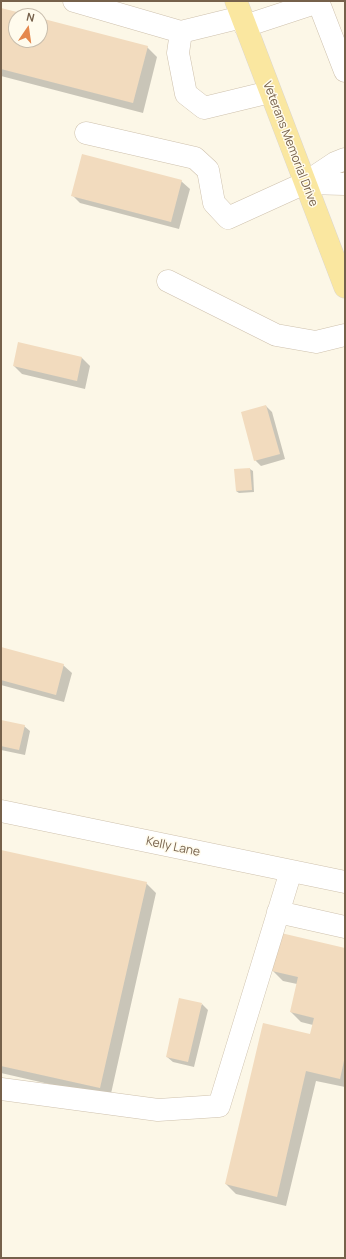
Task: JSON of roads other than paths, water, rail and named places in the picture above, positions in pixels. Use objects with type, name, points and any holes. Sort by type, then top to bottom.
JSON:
[{"type":"main road","name":"Veterans Memorial Drive","points":[[241,15],[345,287]]},
{"type":"street","points":[[74,1],[181,32],[241,15],[318,2],[345,71]]},
{"type":"street","points":[[181,32],[178,54],[186,94],[204,108],[270,92]]},
{"type":"street","points":[[86,133],[195,158],[208,170],[214,202],[228,218],[306,183],[335,163],[345,159]]},
{"type":"street","points":[[306,183],[345,184]]},
{"type":"street","points":[[168,281],[276,335],[316,342],[345,335]]},
{"type":"street","name":"Kelly Lane","points":[[1,811],[345,882]]},
{"type":"street","points":[[1,1089],[158,1110],[220,1106],[291,870]]},
{"type":"street","points":[[278,912],[345,927]]}]
